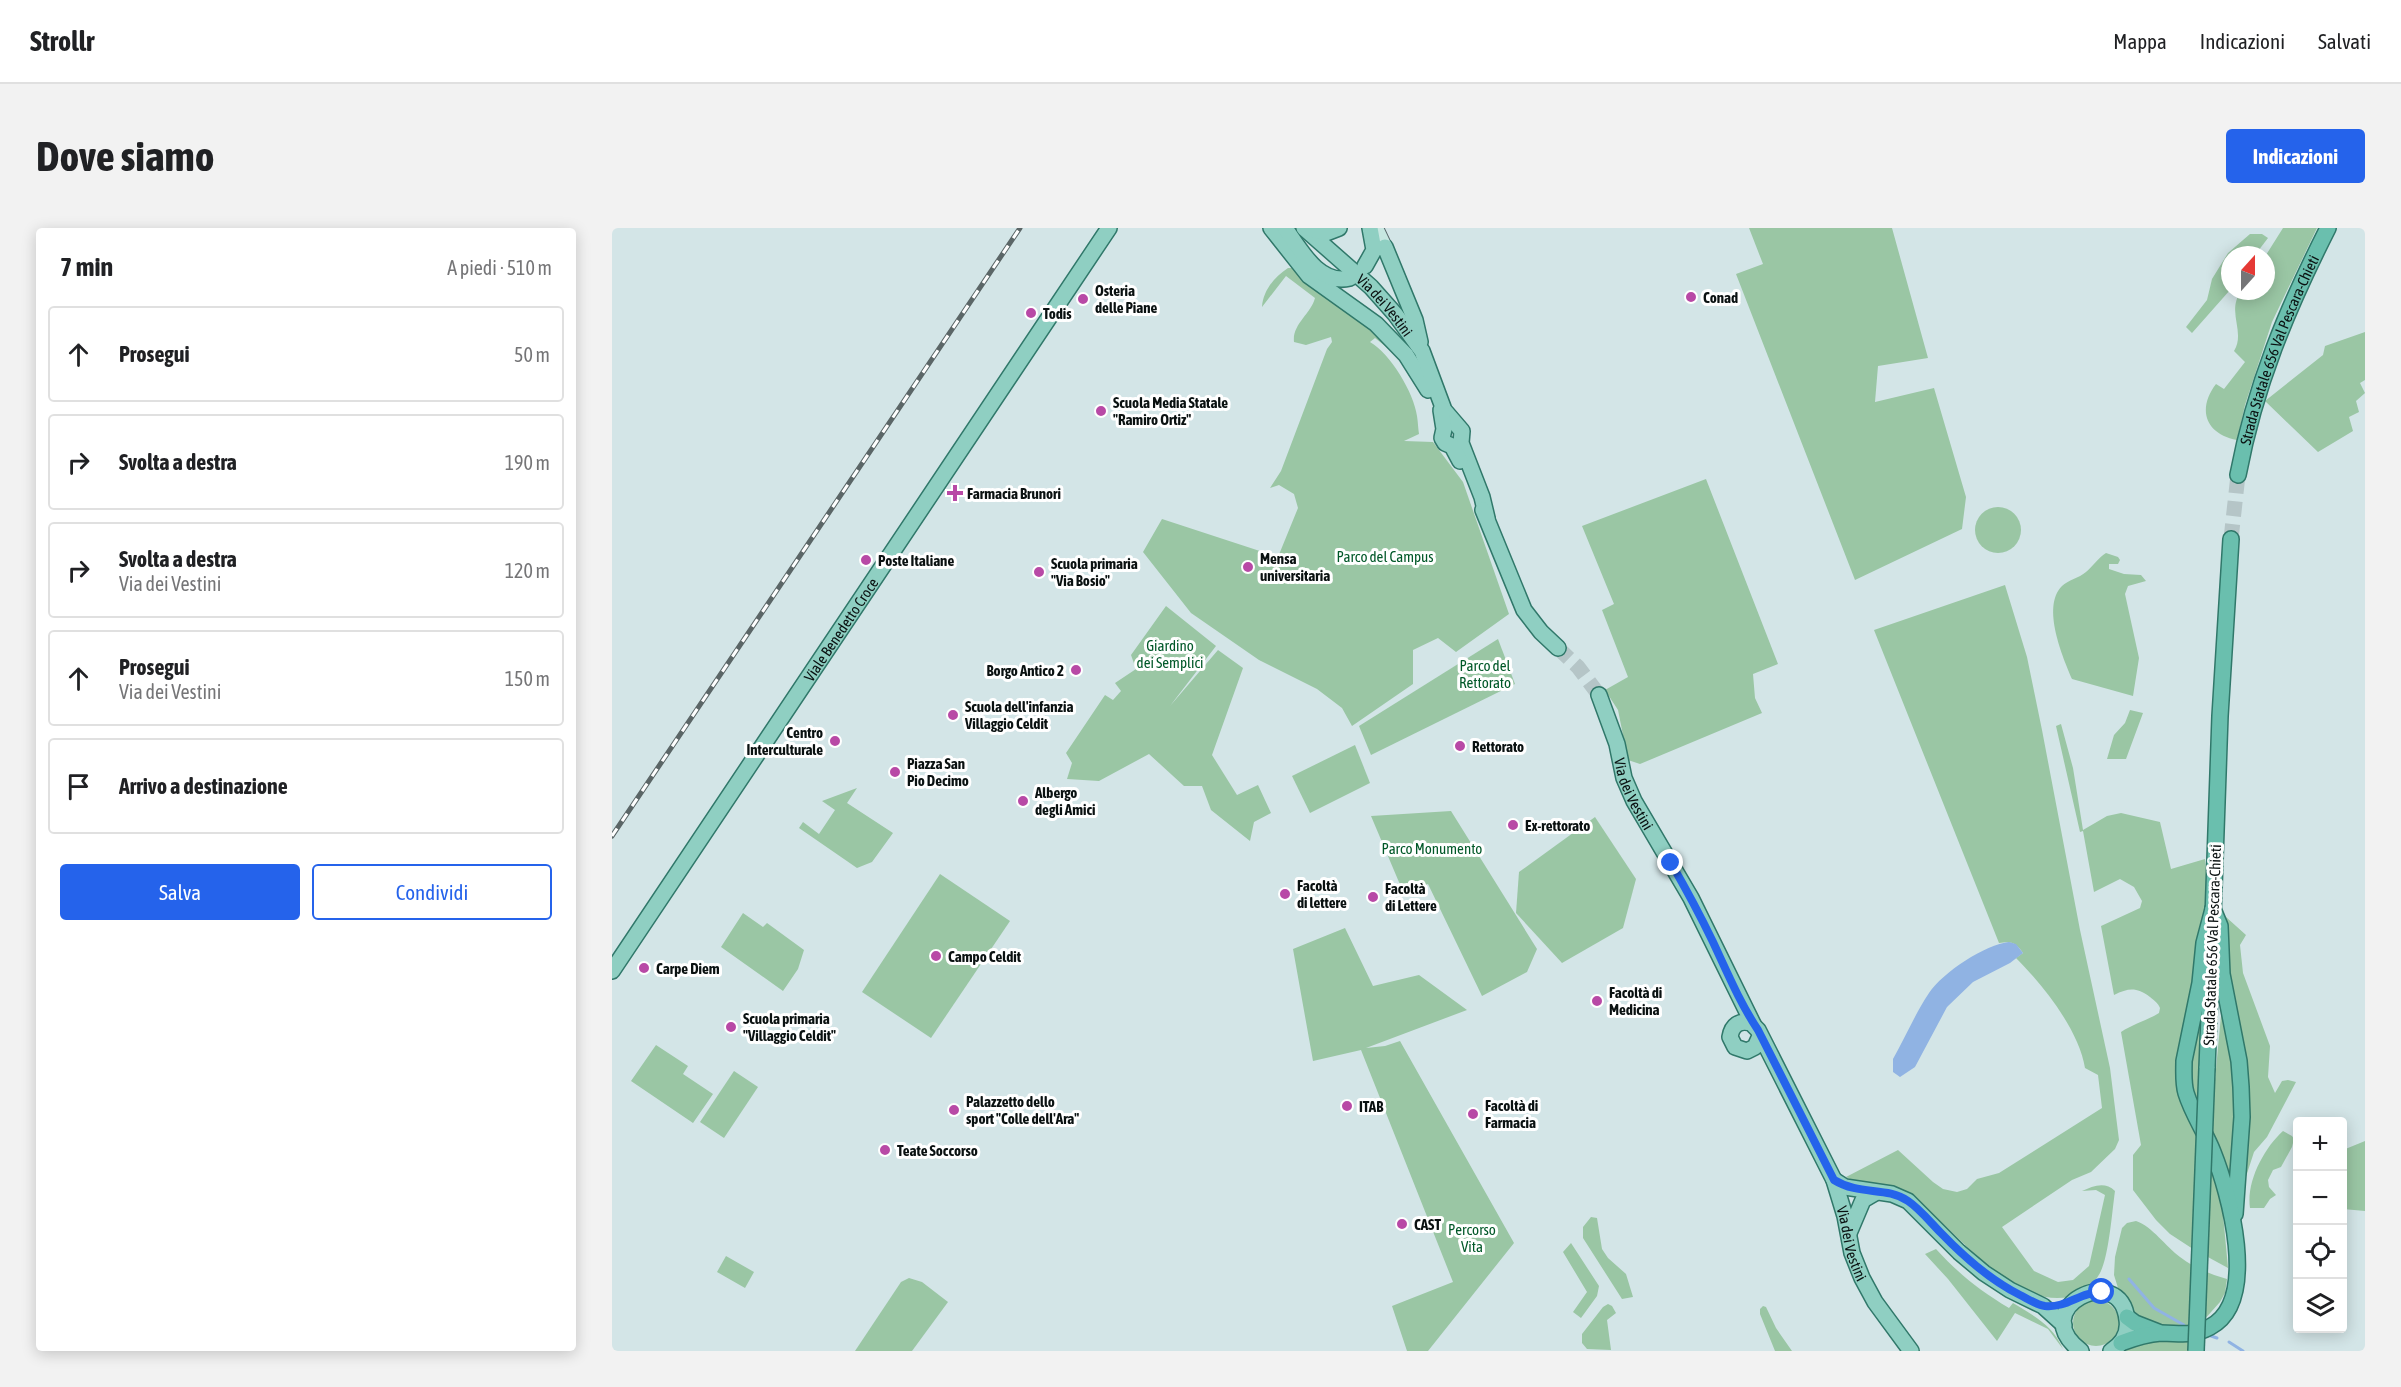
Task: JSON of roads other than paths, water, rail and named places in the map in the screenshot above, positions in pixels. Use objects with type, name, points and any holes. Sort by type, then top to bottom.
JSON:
[{"type":"highway","name":"Strada Statale 656 Val Pescara-Chieti","points":[[2238,475],[2247,428],[2264,373],[2289,306],[2328,228]]},
{"type":"highway","name":"Strada Statale 656 Val Pescara-Chieti","points":[[2196,1351],[2213,909],[2231,539]]},
{"type":"highway","points":[[2213,909],[2204,943],[2200,983],[2184,1061],[2184,1074],[2186,1094],[2213,1152],[2234,1227]]},
{"type":"highway","points":[[2127,1317],[2135,1323],[2161,1333],[2187,1336],[2211,1327],[2223,1316],[2237,1286],[2234,1227],[2242,1117],[2241,1087],[2239,1061],[2222,974],[2220,926],[2213,909]]},
{"type":"highway","points":[[2116,1347],[2135,1338],[2161,1333]]},
{"type":"main road","name":"Viale Benedetto Croce","points":[[612,971],[1109,228]]},
{"type":"main road","points":[[1271,228],[1309,276],[1376,324],[1406,355],[1422,377],[1445,418]]},
{"type":"main road","points":[[1285,228],[1307,261],[1317,269],[1336,279],[1350,278]]},
{"type":"main road","points":[[1306,228],[1326,232],[1339,228]]},
{"type":"main road","name":"Via dei Vestini","points":[[1306,228],[1371,287],[1395,314],[1422,351],[1445,418],[1442,438],[1445,443],[1456,444],[1482,497],[1487,518],[1524,610],[1558,648]]},
{"type":"main road","points":[[1365,267],[1374,250],[1370,228]]},
{"type":"main road","points":[[1376,228],[1415,320],[1422,351]]},
{"type":"main road","name":"Via dei Vestini","points":[[1599,695],[1617,744],[1624,778],[1634,801],[1695,906],[1731,983],[1750,1033],[1774,1064],[1834,1180],[1862,1278],[1875,1302],[1911,1351]]},
{"type":"main road","points":[[1834,1180],[1865,1195]]},
{"type":"main road","points":[[1840,1201],[1865,1195],[1892,1194],[1908,1201],[1959,1252],[1984,1273],[2010,1290],[2043,1306],[2064,1325]]},
{"type":"main road","points":[[1849,1236],[1865,1195]]},
{"type":"main road","points":[[2043,1306],[2072,1302],[2084,1294],[2102,1292],[2112,1296],[2120,1303],[2127,1317],[2128,1326],[2116,1347]]},
{"type":"main road","points":[[2072,1302],[2064,1325],[2067,1336],[2081,1351]]},
{"type":"water","points":[[2009,942],[2016,944],[2023,953],[2010,963],[1973,982],[1947,1007],[1915,1067],[1900,1077],[1893,1072],[1893,1059],[1919,1009],[1935,985],[1977,954]]},
{"type":"waterway","points":[[2129,1279],[2154,1308],[2184,1325]]},
{"type":"waterway","points":[[2208,1335],[2217,1338]]},
{"type":"waterway","points":[[2229,1342],[2243,1351]]},
{"type":"tunnel","points":[[2231,539],[2238,475]]},
{"type":"tunnel","points":[[1558,648],[1578,667],[1599,695]]},
{"type":"railway","points":[[612,836],[1020,228]]},
{"type":"place","name":"Conad","points":[[1691,297]]},
{"type":"place","name":"Osteria delle Piane","points":[[1083,299]]},
{"type":"place","name":"Todis","points":[[1031,313]]},
{"type":"place","name":"Scuola Media Statale \"Ramiro Ortiz\"","points":[[1101,411]]},
{"type":"place","name":"Farmacia Brunori","points":[[955,493]]},
{"type":"place","name":"Poste Italiane","points":[[866,560]]},
{"type":"place","name":"Mensa universitaria","points":[[1248,567]]},
{"type":"place","name":"Scuola primaria \"Via Bosio\"","points":[[1039,572]]},
{"type":"place","name":"Borgo Antico 2","points":[[1076,670]]},
{"type":"place","name":"Scuola dell'infanzia Villaggio Celdit","points":[[953,715]]},
{"type":"place","name":"Centro Interculturale","points":[[835,741]]},
{"type":"place","name":"Rettorato","points":[[1460,746]]},
{"type":"place","name":"Piazza San Pio Decimo","points":[[895,772]]},
{"type":"place","name":"Albergo degli Amici","points":[[1023,801]]},
{"type":"place","name":"Ex-rettorato","points":[[1513,825]]},
{"type":"place","name":"Facoltà di lettere","points":[[1285,894]]},
{"type":"place","name":"Facoltà di Lettere","points":[[1373,897]]},
{"type":"place","name":"Campo Celdit","points":[[936,956]]},
{"type":"place","name":"Carpe Diem","points":[[644,968]]},
{"type":"place","name":"Facoltà di Medicina","points":[[1597,1001]]},
{"type":"place","name":"Scuola primaria \"Villaggio Celdit\"","points":[[731,1027]]},
{"type":"place","name":"ITAB","points":[[1347,1106]]},
{"type":"place","name":"Palazzetto dello sport \"Colle dell'Ara\"","points":[[954,1110]]},
{"type":"place","name":"Facoltà di Farmacia","points":[[1473,1114]]},
{"type":"place","name":"Teate Soccorso","points":[[885,1150]]},
{"type":"place","name":"CAST","points":[[1402,1224]]},
{"type":"park label","name":"Parco del Campus","points":[[1385,556]]},
{"type":"park label","name":"Giardino dei Semplici","points":[[1170,654]]},
{"type":"park label","name":"Parco del Rettorato","points":[[1485,674]]},
{"type":"park label","name":"Parco Monumento","points":[[1432,848]]},
{"type":"park label","name":"Percorso Vita","points":[[1472,1238]]}]
